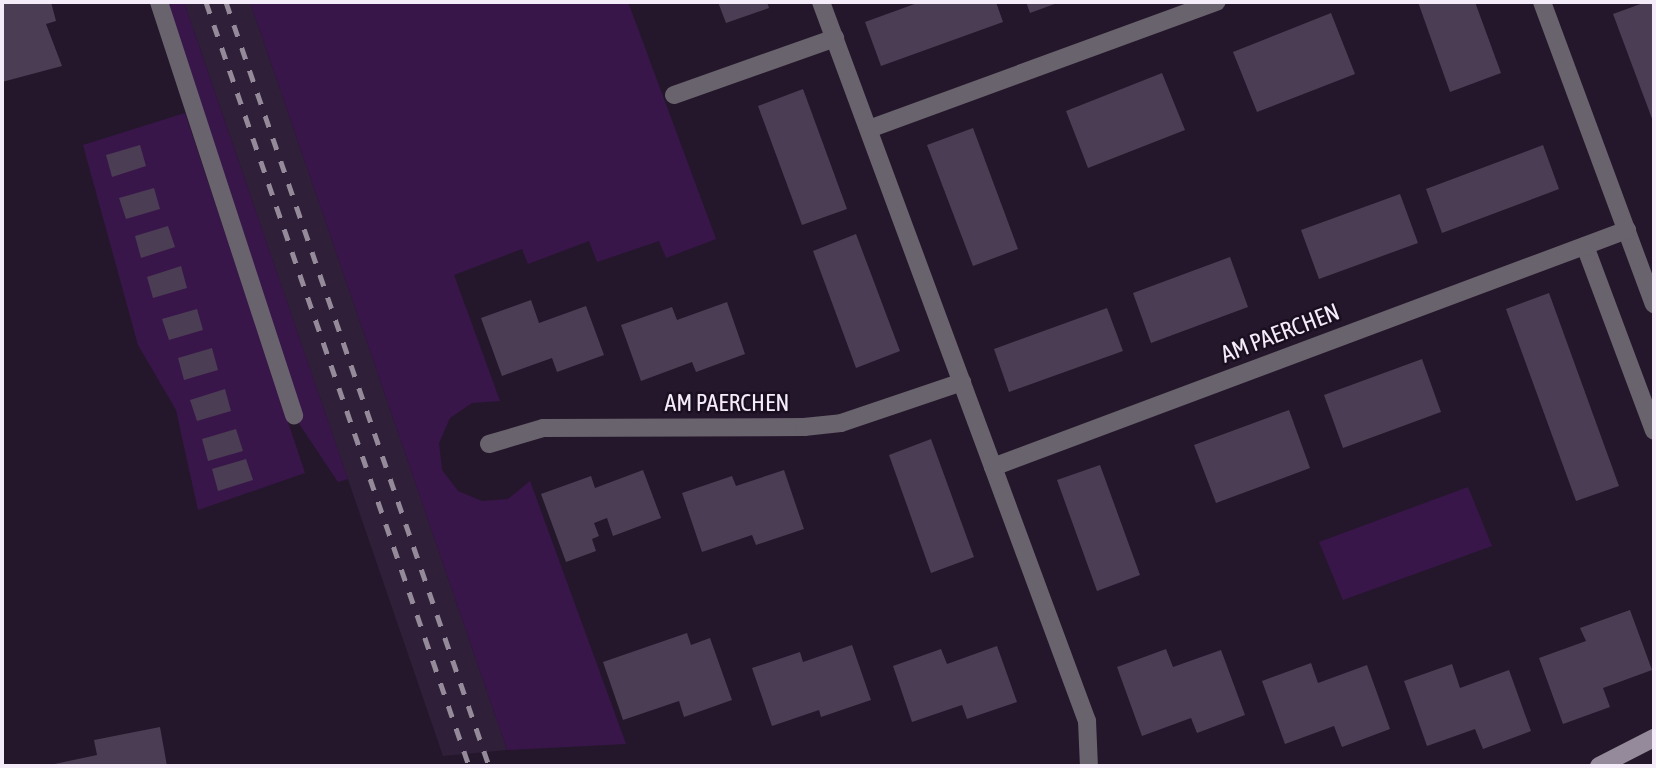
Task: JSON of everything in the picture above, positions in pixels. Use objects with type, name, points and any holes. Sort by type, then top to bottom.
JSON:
[{"type":"main road","points":[[1599,766],[1654,738]]},
{"type":"street","points":[[159,2],[294,416]]},
{"type":"street","points":[[821,2],[1087,721],[1089,766]]},
{"type":"street","points":[[869,129],[1216,2]]},
{"type":"street","points":[[1542,2],[1654,304]]},
{"type":"street","points":[[674,95],[835,38]]},
{"type":"street","name":"AM PAERCHEN","points":[[993,467],[1627,230]]},
{"type":"street","points":[[1585,246],[1654,431]]},
{"type":"street","name":"AM PAERCHEN","points":[[488,444],[543,428],[804,427],[841,423],[962,382]]},
{"type":"shaded area","points":[[159,2],[184,2],[348,479],[338,482],[294,416]]},
{"type":"shaded area","points":[[184,2],[250,2],[507,750],[443,756]]},
{"type":"shaded area","points":[[250,2],[628,2],[716,239],[666,258],[659,241],[597,262],[589,241],[528,264],[522,249],[454,275],[500,401],[472,403],[450,418],[439,443],[442,470],[458,491],[482,501],[508,499],[530,481],[626,744],[507,750]]},
{"type":"shaded area","points":[[185,113],[305,473],[198,510],[176,410],[138,345],[83,145]]},
{"type":"shaded area","points":[[1468,487],[1492,546],[1343,600],[1319,542]]},
{"type":"building","points":[[2,2],[51,2],[56,21],[46,24],[62,66],[2,82]]},
{"type":"building","points":[[718,2],[767,2],[769,8],[726,23]]},
{"type":"building","points":[[920,2],[996,2],[1003,22],[881,66],[865,22]]},
{"type":"building","points":[[1026,2],[1060,2],[1030,13]]},
{"type":"building","points":[[1418,2],[1475,2],[1501,73],[1450,92]]},
{"type":"building","points":[[1646,2],[1654,2],[1654,124],[1613,14]]},
{"type":"building","points":[[1331,13],[1355,74],[1257,112],[1233,52]]},
{"type":"building","points":[[1162,73],[1185,130],[1088,168],[1066,111]]},
{"type":"building","points":[[803,89],[847,209],[802,225],[758,106]]},
{"type":"building","points":[[973,128],[1018,249],[973,266],[927,145]]},
{"type":"building","points":[[140,145],[146,166],[112,177],[106,155]]},
{"type":"building","points":[[1543,145],[1559,189],[1442,233],[1426,189]]},
{"type":"building","points":[[154,188],[160,209],[126,219],[119,198]]},
{"type":"building","points":[[1400,194],[1418,243],[1319,279],[1301,230]]},
{"type":"building","points":[[168,226],[175,247],[141,258],[135,236]]},
{"type":"building","points":[[856,234],[900,351],[856,368],[813,251]]},
{"type":"building","points":[[1230,257],[1248,307],[1151,343],[1133,293]]},
{"type":"building","points":[[181,266],[187,288],[153,298],[147,277]]},
{"type":"building","points":[[1549,293],[1619,486],[1576,501],[1506,309]]},
{"type":"building","points":[[531,300],[539,323],[586,306],[604,355],[557,372],[552,358],[502,376],[481,318]]},
{"type":"building","points":[[727,302],[745,354],[696,372],[692,362],[641,381],[621,325],[672,307],[677,320]]},
{"type":"building","points":[[1107,308],[1123,351],[1009,392],[994,349]]},
{"type":"building","points":[[197,309],[203,330],[169,340],[162,319]]},
{"type":"building","points":[[212,348],[218,370],[184,380],[178,358]]},
{"type":"building","points":[[1422,359],[1441,412],[1343,448],[1324,395]]},
{"type":"building","points":[[225,389],[231,411],[197,421],[190,400]]},
{"type":"building","points":[[1289,410],[1310,468],[1216,503],[1194,445]]},
{"type":"building","points":[[236,429],[243,451],[208,461],[202,439]]},
{"type":"building","points":[[931,439],[974,557],[931,573],[889,455]]},
{"type":"building","points":[[246,459],[253,480],[218,491],[212,469]]},
{"type":"building","points":[[1100,465],[1140,575],[1097,591],[1057,480]]},
{"type":"building","points":[[643,470],[661,518],[613,536],[607,518],[594,523],[599,536],[592,539],[596,551],[566,562],[541,494],[591,476],[595,488]]},
{"type":"building","points":[[784,470],[804,529],[756,545],[752,535],[702,552],[682,493],[732,476],[736,486]]},
{"type":"building","points":[[1630,610],[1652,670],[1603,688],[1610,707],[1563,724],[1539,658],[1586,641],[1580,628]]},
{"type":"building","points":[[687,633],[691,645],[710,638],[732,700],[684,717],[679,701],[623,720],[603,662]]},
{"type":"building","points":[[852,645],[871,700],[821,717],[819,710],[772,726],[752,668],[800,652],[803,662]]},
{"type":"building","points":[[997,646],[1017,702],[967,719],[962,705],[912,722],[893,666],[941,649],[947,664]]},
{"type":"building","points":[[1166,649],[1173,667],[1221,650],[1245,715],[1197,733],[1191,718],[1142,736],[1117,667]]},
{"type":"building","points":[[1311,663],[1318,683],[1367,665],[1390,729],[1342,747],[1334,726],[1285,744],[1262,681]]},
{"type":"building","points":[[1452,664],[1460,688],[1509,670],[1531,731],[1483,749],[1475,729],[1427,746],[1404,681]]},
{"type":"building","points":[[160,727],[167,766],[45,766],[97,755],[94,740]]},
{"type":"railway","points":[[206,2],[469,766]]},
{"type":"railway","points":[[226,2],[489,766]]}]
